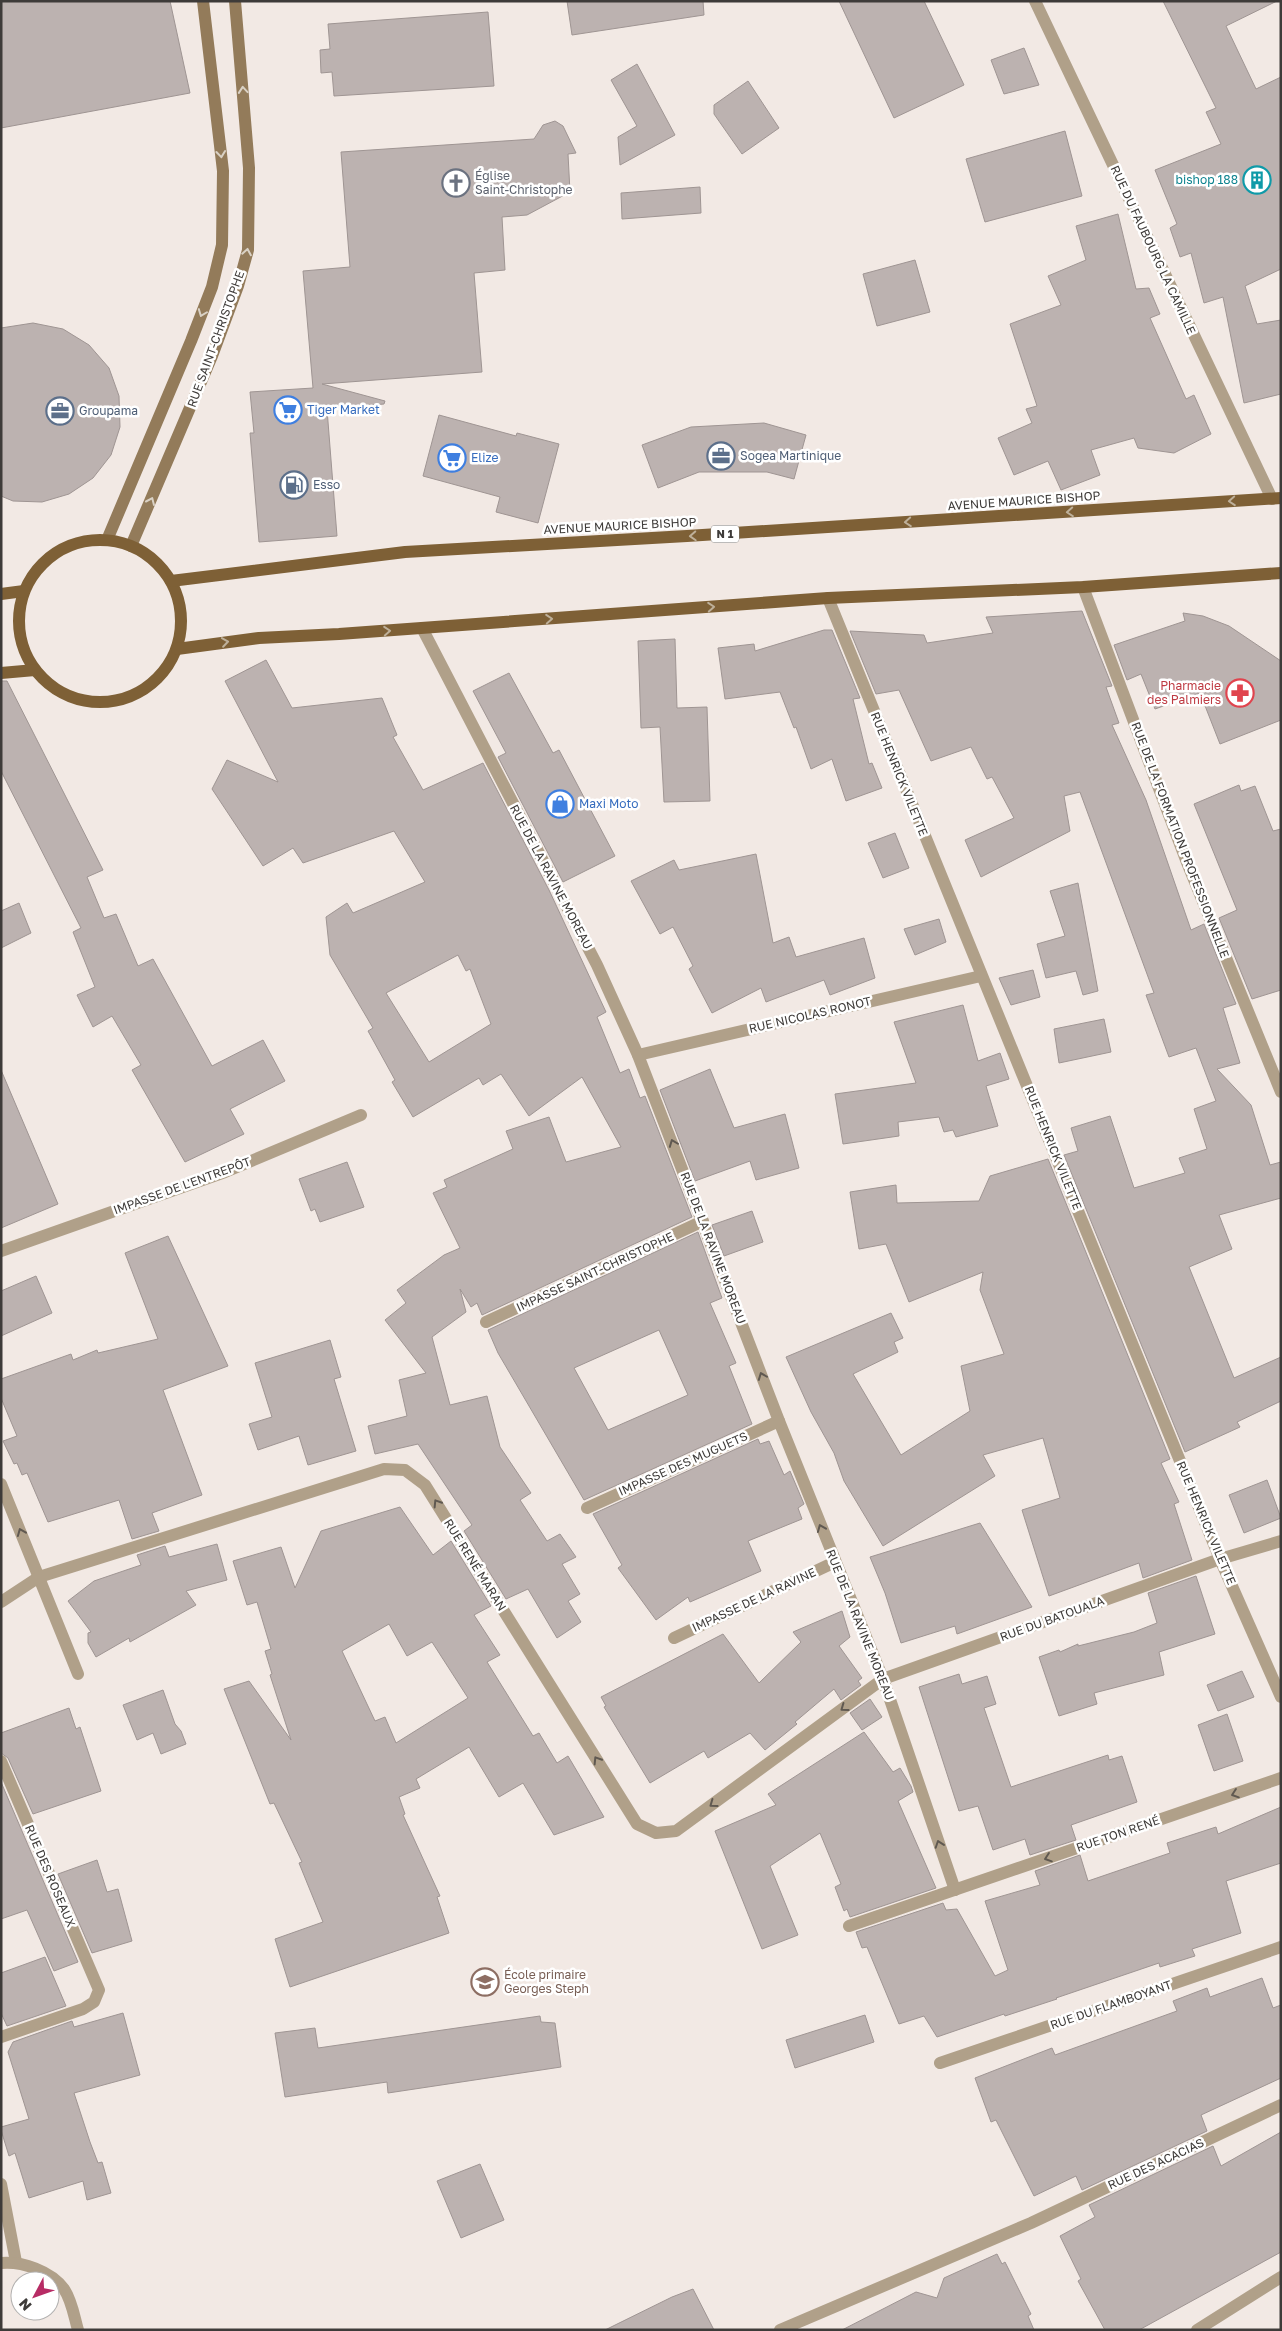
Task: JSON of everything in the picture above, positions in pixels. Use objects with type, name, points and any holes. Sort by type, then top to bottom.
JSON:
[{"type":"main road","name":"RUE SAINT-CHRISTOPHE","points":[[107,540],[212,288],[222,245],[223,171],[203,1]]},
{"type":"main road","name":"RUE SAINT-CHRISTOPHE","points":[[131,546],[212,356],[238,286],[248,250],[249,168],[234,1]]},
{"type":"main road","name":"AVENUE MAURICE BISHOP","points":[[171,581],[405,552],[737,533],[1276,498]]},
{"type":"main road","points":[[107,540],[131,546],[147,555],[160,566],[171,581],[181,612],[180,637],[177,649],[166,669],[152,685],[133,696],[112,702],[91,702],[69,696],[51,685],[35,670],[27,656],[19,627],[20,609],[24,592],[38,569],[57,552],[72,544],[107,540]]},
{"type":"main road","points":[[177,649],[259,638],[828,598],[1083,587],[1281,574]]},
{"type":"main road","points":[[1,594],[24,592]]},
{"type":"main road","points":[[1,673],[35,670]]},
{"type":"street","name":"RUE DU FAUBOURG LA CAMILLE","points":[[1035,1],[1276,498]]},
{"type":"street","name":"RUE DE LA FORMATION PROFESSIONNELLE","points":[[1083,587],[1186,860],[1281,1092]]},
{"type":"street","name":"RUE HENRICK VILETTE","points":[[828,598],[1220,1559],[1281,1697]]},
{"type":"street","name":"RUE DE LA RAVINE MOREAU","points":[[422,628],[597,965],[638,1055],[779,1421],[883,1679],[955,1890]]},
{"type":"street","name":"RUE NICOLAS RONOT","points":[[638,1055],[981,976]]},
{"type":"street","name":"IMPASSE DE L'ENTREPÔT","points":[[1,1251],[225,1172],[360,1115]]},
{"type":"street","name":"IMPASSE SAINT-CHRISTOPHE","points":[[486,1322],[703,1221]]},
{"type":"street","name":"IMPASSE DES MUGUETS","points":[[587,1508],[779,1421]]},
{"type":"street","name":"RUE RENÉ MARAN","points":[[1,1602],[39,1577],[384,1469],[406,1470],[425,1484],[637,1824],[656,1833],[676,1831],[883,1679]]},
{"type":"street","points":[[1,1484],[78,1674]]},
{"type":"street","name":"RUE DU BATOUALA","points":[[883,1679],[1220,1559],[1281,1541]]},
{"type":"street","name":"IMPASSE DE LA RAVINE","points":[[674,1638],[835,1562]]},
{"type":"street","name":"RUE DES ROSEAUX","points":[[1,1761],[99,1990],[94,2002],[83,2009],[1,2036]]},
{"type":"street","name":"RUE TON RENÉ","points":[[849,1926],[1281,1778]]},
{"type":"street","name":"RUE DU FLAMBOYANT","points":[[940,2063],[1281,1947]]},
{"type":"street","name":"RUE DES ACACIAS","points":[[780,2330],[1031,2223],[1281,2105]]},
{"type":"street","points":[[1,2184],[16,2262]]},
{"type":"street","points":[[1,2264],[16,2262],[45,2274],[64,2288],[70,2301],[78,2330]]},
{"type":"street","points":[[1197,2330],[1281,2277]]},
{"type":"building","points":[[1,1],[170,1],[190,93],[1,128]]},
{"type":"building","points":[[567,1],[703,1],[704,15],[572,35]]},
{"type":"building","points":[[839,1],[924,1],[964,85],[894,118]]},
{"type":"building","points":[[1163,1],[1277,1],[1226,26],[1256,89],[1281,77],[1281,269],[1245,286],[1257,324],[1281,320],[1281,394],[1244,403],[1223,297],[1204,303],[1191,253],[1180,257],[1170,228],[1177,224],[1155,170],[1221,144],[1206,112],[1216,108]]},
{"type":"building","points":[[488,12],[494,86],[334,96],[332,72],[321,73],[320,50],[330,49],[328,24]]},
{"type":"building","points":[[1024,48],[1039,85],[1004,94],[991,60]]},
{"type":"building","points":[[637,64],[675,135],[620,165],[618,137],[637,126],[611,80]]},
{"type":"building","points":[[748,81],[779,128],[742,154],[714,114],[714,105]]},
{"type":"building","points":[[555,121],[563,126],[576,153],[568,154],[570,192],[527,215],[502,217],[505,270],[474,273],[482,372],[322,384],[385,401],[384,404],[327,409],[337,536],[259,542],[250,433],[254,433],[250,392],[313,388],[303,271],[350,267],[341,152],[534,139],[543,125]]},
{"type":"building","points":[[1065,131],[1082,196],[985,222],[966,159]]},
{"type":"building","points":[[700,187],[701,213],[622,219],[621,193]]},
{"type":"building","points":[[1118,214],[1136,289],[1149,288],[1160,314],[1150,318],[1186,399],[1194,395],[1211,434],[1174,453],[1138,448],[1134,438],[1091,450],[1100,475],[1061,490],[1048,461],[1014,475],[998,438],[1032,423],[1026,409],[1037,406],[1010,324],[1061,305],[1048,276],[1086,260],[1076,226]]},
{"type":"building","points":[[915,260],[930,312],[877,326],[863,274]]},
{"type":"building","name":"Groupama","points":[[33,323],[63,329],[89,345],[109,368],[119,396],[120,427],[111,455],[93,478],[69,494],[42,502],[13,501],[1,496],[1,328]]},
{"type":"building","points":[[439,415],[516,436],[517,433],[559,444],[538,523],[496,512],[500,497],[423,476]]},
{"type":"building","name":"Sogea Martinique","points":[[764,423],[806,435],[794,479],[767,472],[699,472],[658,488],[642,445],[691,427]]},
{"type":"building","points":[[1082,611],[1112,686],[1106,687],[1119,723],[1112,725],[1146,800],[1191,930],[1204,924],[1236,1004],[1223,1008],[1240,1063],[1217,1069],[1251,1105],[1270,1165],[1281,1162],[1281,1198],[1219,1215],[1232,1249],[1189,1267],[1234,1378],[1281,1357],[1281,1401],[1237,1422],[1240,1427],[1185,1452],[1064,1155],[1078,1151],[1071,1128],[1110,1116],[1134,1188],[1185,1173],[1179,1158],[1207,1149],[1194,1109],[1216,1101],[1196,1048],[1169,1057],[1146,995],[1154,993],[1080,792],[1064,796],[1070,831],[981,877],[965,840],[1014,818],[992,777],[987,779],[971,747],[931,761],[899,690],[876,694],[850,631],[924,635],[927,643],[993,633],[986,617]]},
{"type":"building","points":[[1183,613],[1203,616],[1229,626],[1281,661],[1281,720],[1220,744],[1200,693],[1155,709],[1141,674],[1127,680],[1114,645],[1185,621]]},
{"type":"building","points":[[824,630],[832,630],[860,698],[853,699],[869,764],[872,763],[882,788],[846,801],[832,759],[811,769],[796,727],[794,728],[780,692],[725,699],[718,648],[754,644],[755,651]]},
{"type":"building","points":[[675,639],[677,708],[707,707],[710,801],[664,802],[660,727],[641,728],[638,641]]},
{"type":"building","points":[[266,660],[292,708],[382,698],[397,735],[393,737],[423,790],[483,763],[549,890],[606,1012],[597,1017],[620,1073],[629,1069],[640,1098],[645,1096],[692,1217],[482,1315],[477,1303],[471,1307],[460,1289],[466,1312],[432,1337],[450,1405],[487,1396],[500,1447],[531,1493],[520,1500],[547,1541],[560,1534],[576,1557],[562,1564],[580,1594],[568,1601],[581,1622],[557,1638],[528,1589],[506,1599],[464,1531],[472,1525],[418,1444],[375,1454],[368,1426],[407,1416],[399,1380],[426,1373],[385,1320],[406,1303],[397,1290],[444,1255],[460,1248],[433,1193],[447,1187],[444,1180],[513,1149],[506,1131],[549,1117],[566,1162],[621,1147],[582,1077],[529,1116],[501,1074],[483,1085],[479,1078],[413,1117],[392,1082],[395,1080],[368,1031],[373,1028],[330,955],[326,917],[347,903],[353,913],[425,882],[394,831],[303,863],[293,848],[263,866],[212,789],[227,760],[278,782],[225,681]],"holes":[[[458,955],[466,971],[470,969],[491,1024],[429,1062],[386,993]]]},
{"type":"building","name":"Maxi Moto","points":[[509,673],[553,753],[559,750],[615,856],[563,882],[498,757],[506,753],[473,691]]},
{"type":"building","points":[[1,681],[7,681],[103,870],[87,877],[104,918],[116,914],[138,966],[153,959],[212,1066],[263,1040],[285,1081],[230,1109],[244,1134],[185,1162],[132,1070],[141,1065],[112,1016],[93,1027],[77,995],[95,987],[73,932],[81,928],[1,771]]},
{"type":"building","points":[[1239,785],[1241,791],[1255,786],[1273,831],[1281,829],[1281,990],[1252,999],[1219,918],[1237,910],[1194,804]]},
{"type":"building","points":[[895,833],[909,868],[883,878],[868,843]]},
{"type":"building","points":[[756,854],[773,943],[789,937],[796,957],[864,938],[875,978],[830,995],[824,980],[766,1002],[761,988],[712,1013],[689,969],[693,966],[673,927],[660,934],[631,881],[674,860],[679,870]]},
{"type":"building","points":[[1078,883],[1098,991],[1083,995],[1076,971],[1046,978],[1037,944],[1065,936],[1050,891]]},
{"type":"building","points":[[19,903],[31,933],[1,948],[1,911]]},
{"type":"building","points":[[939,919],[946,942],[915,955],[904,929]]},
{"type":"building","points":[[1033,970],[1040,997],[1011,1005],[999,978]]},
{"type":"building","points":[[963,1005],[978,1061],[1000,1053],[1009,1079],[986,1086],[998,1126],[956,1137],[953,1130],[944,1132],[939,1117],[898,1122],[899,1136],[843,1144],[835,1094],[916,1083],[894,1022]]},
{"type":"building","points":[[1104,1019],[1111,1052],[1059,1063],[1054,1029]]},
{"type":"building","points":[[710,1069],[734,1128],[785,1114],[799,1168],[756,1180],[750,1161],[695,1181],[660,1090]]},
{"type":"building","points":[[1,1070],[58,1204],[1,1228]]},
{"type":"building","points":[[1048,1159],[1170,1459],[1161,1463],[1179,1502],[1174,1504],[1192,1560],[1143,1578],[1139,1563],[1049,1596],[1022,1510],[1060,1498],[1043,1438],[983,1455],[995,1476],[883,1546],[844,1481],[834,1453],[811,1412],[786,1357],[891,1313],[903,1338],[894,1342],[898,1352],[853,1374],[901,1455],[970,1411],[961,1366],[1004,1354],[980,1290],[983,1272],[909,1302],[886,1244],[859,1249],[850,1192],[896,1185],[897,1203],[979,1201],[990,1176]]},
{"type":"building","points":[[347,1162],[364,1207],[320,1222],[315,1209],[311,1211],[299,1179]]},
{"type":"building","points":[[752,1211],[763,1242],[724,1256],[712,1225]]},
{"type":"building","points":[[698,1232],[722,1298],[710,1303],[736,1363],[729,1366],[752,1424],[584,1500],[498,1353],[488,1330]],"holes":[[[659,1330],[688,1395],[608,1430],[574,1368]]]},
{"type":"building","points":[[168,1236],[228,1366],[163,1390],[202,1495],[152,1513],[159,1531],[132,1539],[119,1500],[48,1522],[27,1473],[22,1475],[17,1463],[14,1464],[3,1441],[17,1436],[1,1398],[1,1379],[71,1354],[73,1360],[97,1350],[98,1353],[158,1339],[125,1253]]},
{"type":"building","points":[[36,1276],[52,1313],[1,1336],[1,1291]]},
{"type":"building","points":[[330,1340],[341,1377],[334,1379],[356,1451],[308,1465],[299,1436],[258,1450],[249,1424],[272,1417],[255,1363]]},
{"type":"building","points":[[758,1439],[760,1444],[769,1441],[784,1475],[790,1471],[804,1504],[798,1508],[802,1519],[748,1541],[761,1571],[690,1602],[688,1597],[656,1620],[618,1568],[622,1565],[593,1514]]},
{"type":"building","points":[[1267,1480],[1281,1518],[1244,1533],[1229,1495]]},
{"type":"building","points":[[400,1507],[433,1555],[451,1541],[491,1606],[474,1615],[500,1655],[487,1662],[533,1736],[539,1733],[557,1763],[568,1756],[604,1817],[554,1835],[523,1783],[499,1797],[469,1747],[416,1779],[420,1788],[399,1797],[405,1814],[403,1815],[440,1896],[437,1897],[449,1933],[290,1987],[275,1939],[323,1922],[299,1863],[302,1862],[274,1803],[270,1804],[224,1689],[249,1681],[291,1740],[270,1675],[272,1674],[265,1651],[271,1649],[257,1602],[247,1605],[233,1561],[281,1547],[295,1588],[321,1531]],"holes":[[[389,1624],[407,1656],[432,1642],[468,1698],[396,1743],[385,1717],[375,1721],[342,1651]]]},
{"type":"building","points":[[980,1523],[1032,1607],[957,1634],[955,1626],[901,1643],[885,1593],[870,1557]]},
{"type":"building","points":[[217,1544],[227,1580],[186,1591],[196,1605],[130,1642],[129,1638],[96,1657],[88,1643],[88,1633],[91,1632],[68,1601],[94,1581],[141,1565],[137,1555],[165,1546],[169,1557]]},
{"type":"building","points":[[1196,1576],[1215,1634],[1159,1652],[1164,1675],[1094,1693],[1097,1704],[1059,1716],[1039,1657],[1059,1650],[1060,1652],[1078,1644],[1078,1646],[1134,1632],[1157,1623],[1148,1593]]},
{"type":"building","points":[[842,1611],[850,1637],[839,1646],[862,1678],[858,1681],[861,1685],[841,1700],[834,1689],[795,1722],[797,1724],[765,1750],[750,1733],[708,1758],[704,1751],[650,1783],[604,1707],[606,1706],[601,1697],[723,1634],[759,1683],[801,1642],[793,1632]]},
{"type":"building","points":[[1242,1671],[1254,1697],[1218,1711],[1207,1685]]},
{"type":"building","points":[[959,1674],[962,1684],[987,1676],[996,1704],[984,1708],[1011,1787],[1108,1755],[1109,1760],[1122,1756],[1137,1802],[1071,1825],[1076,1840],[1030,1855],[1025,1839],[993,1850],[978,1806],[959,1811],[919,1687]]},
{"type":"building","points":[[163,1690],[175,1724],[181,1731],[186,1744],[161,1754],[153,1733],[137,1740],[123,1705]]},
{"type":"building","points":[[870,1699],[882,1717],[862,1730],[850,1713]]},
{"type":"building","points":[[69,1708],[76,1729],[80,1727],[101,1791],[33,1814],[8,1758],[1,1753],[1,1733]]},
{"type":"building","points":[[1227,1714],[1243,1761],[1214,1771],[1198,1725]]},
{"type":"building","points":[[864,1732],[893,1772],[900,1768],[911,1786],[913,1792],[898,1801],[936,1888],[850,1917],[847,1909],[844,1911],[835,1887],[841,1884],[820,1833],[770,1866],[798,1935],[762,1949],[715,1831],[776,1805],[768,1794]]},
{"type":"building","points":[[1,1782],[78,1962],[54,1971],[27,1910],[1,1919]]},
{"type":"building","points":[[1281,1807],[1281,1863],[1226,1881],[1241,1933],[1192,1949],[1195,1956],[1160,1967],[1159,1963],[1057,1999],[1005,2016],[1004,2014],[937,2037],[924,2016],[899,2024],[867,1947],[862,1948],[856,1932],[943,1903],[946,1910],[957,1909],[995,1976],[1008,1970],[985,1901],[1040,1885],[1035,1871],[1080,1855],[1088,1881],[1170,1853],[1167,1843],[1216,1827],[1218,1834]]},
{"type":"building","points":[[97,1860],[107,1892],[118,1889],[132,1941],[92,1953],[58,1874]]},
{"type":"building","points":[[45,1957],[66,2006],[7,2026],[1,2013],[1,1973]]},
{"type":"building","points":[[1262,1978],[1273,2008],[1281,2005],[1281,2078],[1201,2115],[1207,2131],[1082,2190],[1076,2176],[1034,2196],[996,2120],[991,2122],[975,2078],[1052,2048],[1055,2055],[1177,2011],[1173,2001],[1207,1988],[1210,1997]]},
{"type":"building","points":[[123,2013],[140,2075],[74,2093],[98,2163],[102,2162],[111,2193],[87,2200],[83,2181],[29,2198],[15,2153],[9,2156],[1,2130],[1,2127],[29,2119],[8,2052],[13,2042],[72,2021],[74,2027]]},
{"type":"building","points":[[865,2015],[874,2042],[795,2068],[786,2040]]},
{"type":"building","points":[[540,2016],[541,2022],[555,2023],[561,2067],[388,2093],[387,2082],[285,2097],[275,2033],[315,2028],[318,2048]]},
{"type":"building","points":[[1281,2132],[1281,2252],[1139,2330],[1105,2330],[1078,2281],[1081,2279],[1060,2236],[1095,2217],[1089,2205],[1213,2146],[1221,2166]]},
{"type":"building","points":[[480,2164],[504,2220],[461,2238],[437,2181]]},
{"type":"building","points":[[997,2254],[1002,2264],[1005,2262],[1031,2314],[1028,2316],[1034,2330],[842,2330],[916,2292],[937,2298],[944,2278]]},
{"type":"building","points":[[693,2289],[714,2330],[605,2330],[672,2297]]},
{"type":"place","name":"bishop 188","points":[[1257,180]]},
{"type":"place","name":"Église Saint-Christophe","points":[[456,183]]},
{"type":"place","name":"Tiger Market","points":[[288,410]]},
{"type":"place","name":"Groupama","points":[[60,411]]},
{"type":"place","name":"Sogea Martinique","points":[[721,456]]},
{"type":"place","name":"Elize","points":[[452,458]]},
{"type":"place","name":"Esso","points":[[294,485]]},
{"type":"place","name":"Pharmacie des Palmiers","points":[[1240,693]]},
{"type":"place","name":"Maxi Moto","points":[[560,804]]},
{"type":"place","name":"École primaire Georges Steph","points":[[485,1982]]}]
